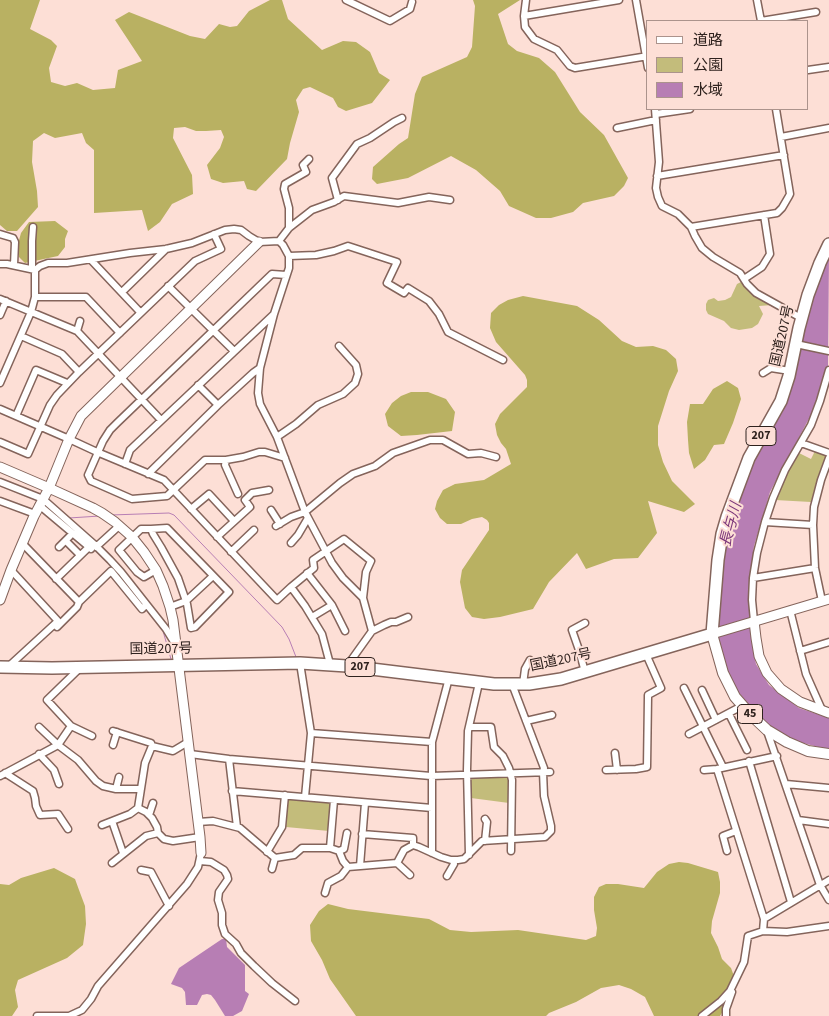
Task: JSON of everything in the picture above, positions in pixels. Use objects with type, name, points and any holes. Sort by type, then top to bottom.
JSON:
[{"type":"highway","name":"国道207号","points":[[4,667],[300,662],[494,684],[517,684],[561,679],[714,633],[718,560],[727,517],[749,458],[781,400],[797,345],[801,318],[820,263],[829,244]]},
{"type":"main road","name":"45","points":[[714,633],[723,673],[735,697],[742,706],[767,730],[787,742],[808,751],[829,754]]},
{"type":"street","points":[[346,0],[390,21],[410,8],[412,2]]},
{"type":"street","points":[[526,0],[525,27],[534,39],[557,50],[570,66],[575,68],[646,57]]},
{"type":"street","points":[[524,16],[618,0]]},
{"type":"street","points":[[636,0],[646,52]]},
{"type":"street","points":[[757,0],[761,20]]},
{"type":"street","points":[[767,20],[816,12]]},
{"type":"street","points":[[809,70],[829,67]]},
{"type":"street","points":[[617,128],[655,114],[683,110]]},
{"type":"street","points":[[691,227],[777,212],[790,196],[776,110]]},
{"type":"street","points":[[655,114],[659,162],[656,188],[662,206],[674,211],[691,227],[702,248],[740,273],[756,294],[801,318]]},
{"type":"street","points":[[338,200],[332,178],[357,144],[402,118]]},
{"type":"street","points":[[781,137],[829,128]]},
{"type":"street","points":[[657,176],[784,155]]},
{"type":"street","points":[[290,228],[285,184],[306,172],[303,165],[309,159]]},
{"type":"street","points":[[0,264],[34,269],[48,263],[67,263],[166,249],[192,243],[225,230],[234,229],[240,230],[259,242],[279,241],[290,228],[312,210],[344,196],[398,203],[429,197],[450,200]]},
{"type":"street","points":[[744,279],[762,267],[770,254],[764,215]]},
{"type":"street","points":[[0,382],[31,312],[35,297],[33,227]]},
{"type":"street","points":[[0,234],[13,238],[15,242],[14,265]]},
{"type":"street","points":[[0,442],[28,454],[56,395],[194,261],[221,249],[214,234]]},
{"type":"street","points":[[279,241],[289,256],[289,268],[274,314],[260,368],[258,393],[260,404],[277,437],[306,515],[332,563],[343,578],[363,598]]},
{"type":"street","points":[[0,600],[2,589],[10,570],[81,416],[259,242]]},
{"type":"street","points":[[289,256],[334,252],[348,246],[397,262],[387,283],[404,293],[408,288],[429,301],[439,314],[448,332],[503,360]]},
{"type":"street","points":[[122,292],[166,249]]},
{"type":"street","points":[[91,260],[140,312]]},
{"type":"street","points":[[285,458],[259,452],[226,460],[205,460],[167,496],[132,499],[91,481],[88,475],[97,452],[110,430],[272,274],[286,275]]},
{"type":"street","points":[[168,286],[234,351]]},
{"type":"street","points":[[35,297],[86,298],[120,333]]},
{"type":"street","points":[[0,315],[3,300],[76,331],[161,420]]},
{"type":"street","points":[[125,464],[130,450],[274,314]]},
{"type":"street","points":[[76,331],[80,321]]},
{"type":"street","points":[[21,336],[62,354],[79,372]]},
{"type":"street","points":[[797,345],[829,351]]},
{"type":"street","points":[[277,437],[318,405],[343,394],[355,383],[358,374],[356,365],[339,346]]},
{"type":"street","points":[[148,474],[260,368]]},
{"type":"street","points":[[762,373],[771,368],[790,371]]},
{"type":"street","points":[[16,416],[36,370],[67,383]]},
{"type":"street","points":[[825,712],[800,702],[781,689],[767,673],[759,656],[753,622],[752,600],[753,578],[764,522],[785,470],[811,425],[829,370]]},
{"type":"street","points":[[198,385],[218,406]]},
{"type":"street","points":[[0,409],[164,480],[277,600],[314,568],[314,560],[344,538],[371,561],[366,572],[363,598],[372,631]]},
{"type":"street","points":[[291,542],[298,535],[306,515],[340,483],[353,474],[375,466],[393,453],[430,440],[443,440],[468,454],[481,453],[496,457]]},
{"type":"street","points":[[801,442],[829,453]]},
{"type":"street","points":[[714,633],[826,600],[815,568],[812,526],[814,508],[829,458]]},
{"type":"street","points":[[226,460],[227,478],[238,494]]},
{"type":"street","points":[[0,467],[93,508],[132,537],[156,570],[170,607],[179,664],[200,837],[200,857],[194,875],[98,986],[82,1010],[69,1016],[37,1016]]},
{"type":"street","points":[[0,482],[41,502],[65,518],[93,547]]},
{"type":"street","points":[[217,537],[250,507],[245,500],[252,494],[269,490]]},
{"type":"street","points":[[191,509],[209,494],[234,521]]},
{"type":"street","points":[[0,501],[35,514]]},
{"type":"street","points":[[41,502],[110,560],[176,644]]},
{"type":"street","points":[[271,510],[278,525],[291,517],[306,515]]},
{"type":"street","points":[[764,522],[812,526]]},
{"type":"street","points":[[56,578],[80,555],[119,526]]},
{"type":"street","points":[[151,529],[152,534],[178,578],[186,601],[191,628],[195,627],[229,592],[168,528],[142,529],[119,550],[137,572],[144,576],[156,570]]},
{"type":"street","points":[[231,552],[254,530]]},
{"type":"street","points":[[59,547],[68,539],[80,555]]},
{"type":"street","points":[[23,544],[79,602]]},
{"type":"street","points":[[753,578],[815,568]]},
{"type":"street","points":[[4,667],[58,620],[10,570]]},
{"type":"street","points":[[53,631],[111,571],[142,609],[146,605]]},
{"type":"street","points":[[307,573],[332,604],[345,631]]},
{"type":"street","points":[[170,607],[186,601],[213,576]]},
{"type":"street","points":[[291,587],[322,634],[330,664]]},
{"type":"street","points":[[312,617],[332,604]]},
{"type":"street","points":[[790,610],[806,674],[825,712]]},
{"type":"street","points":[[347,666],[372,631],[391,622],[408,617]]},
{"type":"street","points":[[585,623],[572,630],[585,672]]},
{"type":"street","points":[[800,651],[829,642]]},
{"type":"street","points":[[606,770],[647,767],[648,694],[661,688],[646,654]]},
{"type":"street","points":[[398,863],[404,850],[413,846],[441,857],[453,860],[464,859],[480,843],[486,841],[512,838],[541,838],[551,831],[552,826],[544,796],[546,772],[526,721],[517,684],[530,660]]},
{"type":"street","points":[[300,662],[311,733],[305,798]]},
{"type":"street","points":[[82,667],[47,700],[71,726],[92,736]]},
{"type":"street","points":[[432,853],[432,742],[449,678]]},
{"type":"street","points":[[469,855],[469,727],[479,682]]},
{"type":"street","points":[[684,688],[720,768],[736,832],[764,919],[763,931]]},
{"type":"street","points":[[702,690],[716,720]]},
{"type":"street","points":[[689,734],[742,706]]},
{"type":"street","points":[[729,714],[747,750]]},
{"type":"street","points":[[526,721],[552,715]]},
{"type":"street","points":[[2,774],[58,745],[71,726]]},
{"type":"street","points":[[39,727],[78,760],[96,781],[103,786],[116,789],[141,789]]},
{"type":"street","points":[[469,727],[492,727],[494,747],[506,761],[512,780],[511,851]]},
{"type":"street","points":[[767,730],[820,885],[829,900]]},
{"type":"street","points":[[113,745],[115,732],[150,743],[152,746],[173,751],[188,742]]},
{"type":"street","points":[[311,733],[432,742]]},
{"type":"street","points":[[102,825],[130,814],[138,808],[145,763],[152,746]]},
{"type":"street","points":[[616,753],[617,770]]},
{"type":"street","points":[[39,754],[54,770],[59,784]]},
{"type":"street","points":[[190,754],[431,776],[546,772]]},
{"type":"street","points":[[704,770],[777,756]]},
{"type":"street","points":[[229,759],[237,827]]},
{"type":"street","points":[[749,762],[791,902]]},
{"type":"street","points":[[2,774],[33,791],[40,814],[58,814],[68,829]]},
{"type":"street","points":[[116,789],[119,777]]},
{"type":"street","points":[[786,784],[829,788]]},
{"type":"street","points":[[232,791],[432,808]]},
{"type":"street","points":[[267,852],[282,827],[285,795]]},
{"type":"street","points":[[330,848],[334,800]]},
{"type":"street","points":[[149,814],[154,803]]},
{"type":"street","points":[[360,866],[364,803]]},
{"type":"street","points":[[138,808],[149,814],[155,821],[161,837],[168,840],[200,837]]},
{"type":"street","points":[[485,819],[487,822],[486,841]]},
{"type":"street","points":[[798,820],[829,824]]},
{"type":"street","points":[[112,821],[123,853]]},
{"type":"street","points":[[198,822],[213,821],[237,827],[275,858],[294,855],[302,848],[330,848],[338,851],[344,849],[347,833]]},
{"type":"street","points":[[728,851],[723,836],[736,832]]},
{"type":"street","points":[[112,863],[146,836],[158,833]]},
{"type":"street","points":[[362,834],[413,838],[413,846]]},
{"type":"street","points":[[338,851],[348,867]]},
{"type":"street","points":[[200,857],[212,862],[228,875],[228,879],[219,892],[218,900],[225,934],[254,966],[295,1002]]},
{"type":"street","points":[[272,869],[275,858]]},
{"type":"street","points":[[447,876],[454,864],[453,860]]},
{"type":"street","points":[[325,893],[328,883],[341,876],[348,867],[398,863],[410,875]]},
{"type":"street","points":[[140,870],[151,872],[169,906]]},
{"type":"street","points":[[764,919],[829,880]]},
{"type":"street","points":[[702,1016],[730,991],[744,962],[748,936],[763,931],[787,932],[829,926]]},
{"type":"street","points":[[726,1016],[726,1009],[735,981]]},
{"type":"green space","points":[[743,281],[772,305],[759,306],[763,314],[758,324],[752,328],[739,330],[731,328],[724,321],[708,314],[706,304],[708,300],[714,298],[718,301],[731,297],[737,284]]},
{"type":"green space","points":[[815,451],[826,455],[811,502],[775,500],[797,452],[811,459]]},
{"type":"green space","points":[[505,777],[509,779],[509,803],[471,798],[471,780],[473,778]]},
{"type":"green space","points":[[288,799],[331,803],[329,831],[286,827]]},
{"type":"shaded area","points":[[0,0],[40,0],[30,29],[51,40],[57,46],[49,68],[51,82],[65,86],[77,83],[93,90],[115,88],[118,70],[142,61],[115,20],[129,12],[190,36],[205,39],[219,24],[230,27],[237,26],[249,11],[270,0],[282,0],[288,19],[322,50],[343,41],[356,42],[370,52],[379,73],[390,80],[372,103],[346,111],[338,107],[333,98],[310,87],[303,89],[296,100],[299,112],[287,159],[256,191],[247,189],[244,181],[223,183],[211,179],[207,165],[220,148],[224,137],[221,130],[196,131],[185,127],[174,128],[173,138],[192,175],[193,194],[172,204],[160,222],[148,231],[142,210],[94,213],[94,150],[86,143],[82,133],[55,138],[44,133],[33,141],[32,162],[38,207],[17,231],[7,231],[0,225]]},
{"type":"shaded area","points":[[473,0],[520,0],[498,14],[508,44],[517,51],[539,58],[555,72],[580,112],[604,135],[628,178],[624,186],[614,196],[583,203],[573,212],[551,218],[536,218],[509,206],[500,191],[476,170],[451,156],[408,178],[377,184],[372,179],[373,167],[408,138],[415,94],[422,77],[467,57],[472,47],[475,6]]},
{"type":"shaded area","points":[[55,221],[68,231],[65,247],[58,256],[25,263],[19,257],[18,244],[21,233],[29,222]]},
{"type":"shaded area","points":[[523,296],[577,306],[599,320],[622,341],[636,347],[653,346],[666,350],[676,359],[678,371],[669,391],[658,426],[658,445],[663,462],[672,481],[695,504],[684,512],[648,501],[657,533],[638,558],[614,559],[586,569],[577,553],[549,582],[533,609],[484,619],[472,617],[465,608],[460,582],[462,570],[489,530],[489,523],[482,517],[461,524],[447,524],[440,518],[435,509],[443,490],[455,484],[484,480],[511,464],[506,449],[497,435],[495,424],[500,414],[527,387],[527,380],[525,375],[496,342],[490,328],[491,313],[508,300]]},
{"type":"shaded area","points":[[727,381],[738,388],[741,399],[733,423],[724,444],[714,445],[705,460],[694,469],[689,453],[688,440],[687,422],[690,404],[703,404],[713,389]]},
{"type":"shaded area","points":[[411,392],[428,392],[446,399],[455,412],[452,431],[401,436],[388,426],[385,414],[392,403],[401,396]]},
{"type":"shaded area","points":[[679,862],[718,872],[720,893],[712,921],[711,933],[722,959],[731,968],[735,979],[732,996],[720,1016],[654,1016],[645,997],[619,985],[601,988],[546,1016],[356,1016],[330,979],[311,941],[310,925],[319,911],[328,904],[348,909],[429,919],[450,930],[471,932],[518,930],[586,940],[596,936],[594,897],[599,887],[606,884],[618,884],[644,888],[657,872],[669,864]]},
{"type":"shaded area","points":[[54,868],[75,879],[85,906],[86,924],[83,945],[67,958],[18,980],[15,990],[18,1007],[12,1016],[0,1016],[0,884],[9,885],[21,878]]},
{"type":"water","name":"長与川","points":[[829,254],[828,366],[813,411],[770,492],[754,546],[749,604],[750,631],[756,664],[769,685],[799,708],[829,718],[829,750],[796,741],[772,728],[750,706],[735,688],[723,662],[718,622],[722,568],[729,526],[741,491],[769,430],[782,413],[791,389],[810,300]]},
{"type":"water","points":[[222,939],[226,939],[227,947],[245,965],[245,991],[249,994],[242,1011],[233,1016],[225,1016],[211,995],[207,994],[202,995],[197,1005],[186,1005],[185,992],[182,988],[171,984],[179,968]]},
{"type":"waterway","points":[[44,505],[64,521]]},
{"type":"waterway","points":[[111,515],[169,513],[174,515],[282,627],[296,657]]},
{"type":"waterway","points":[[69,518],[100,516]]},
{"type":"waterway","points":[[119,574],[143,604]]},
{"type":"waterway","points":[[147,610],[163,631],[171,659]]}]
